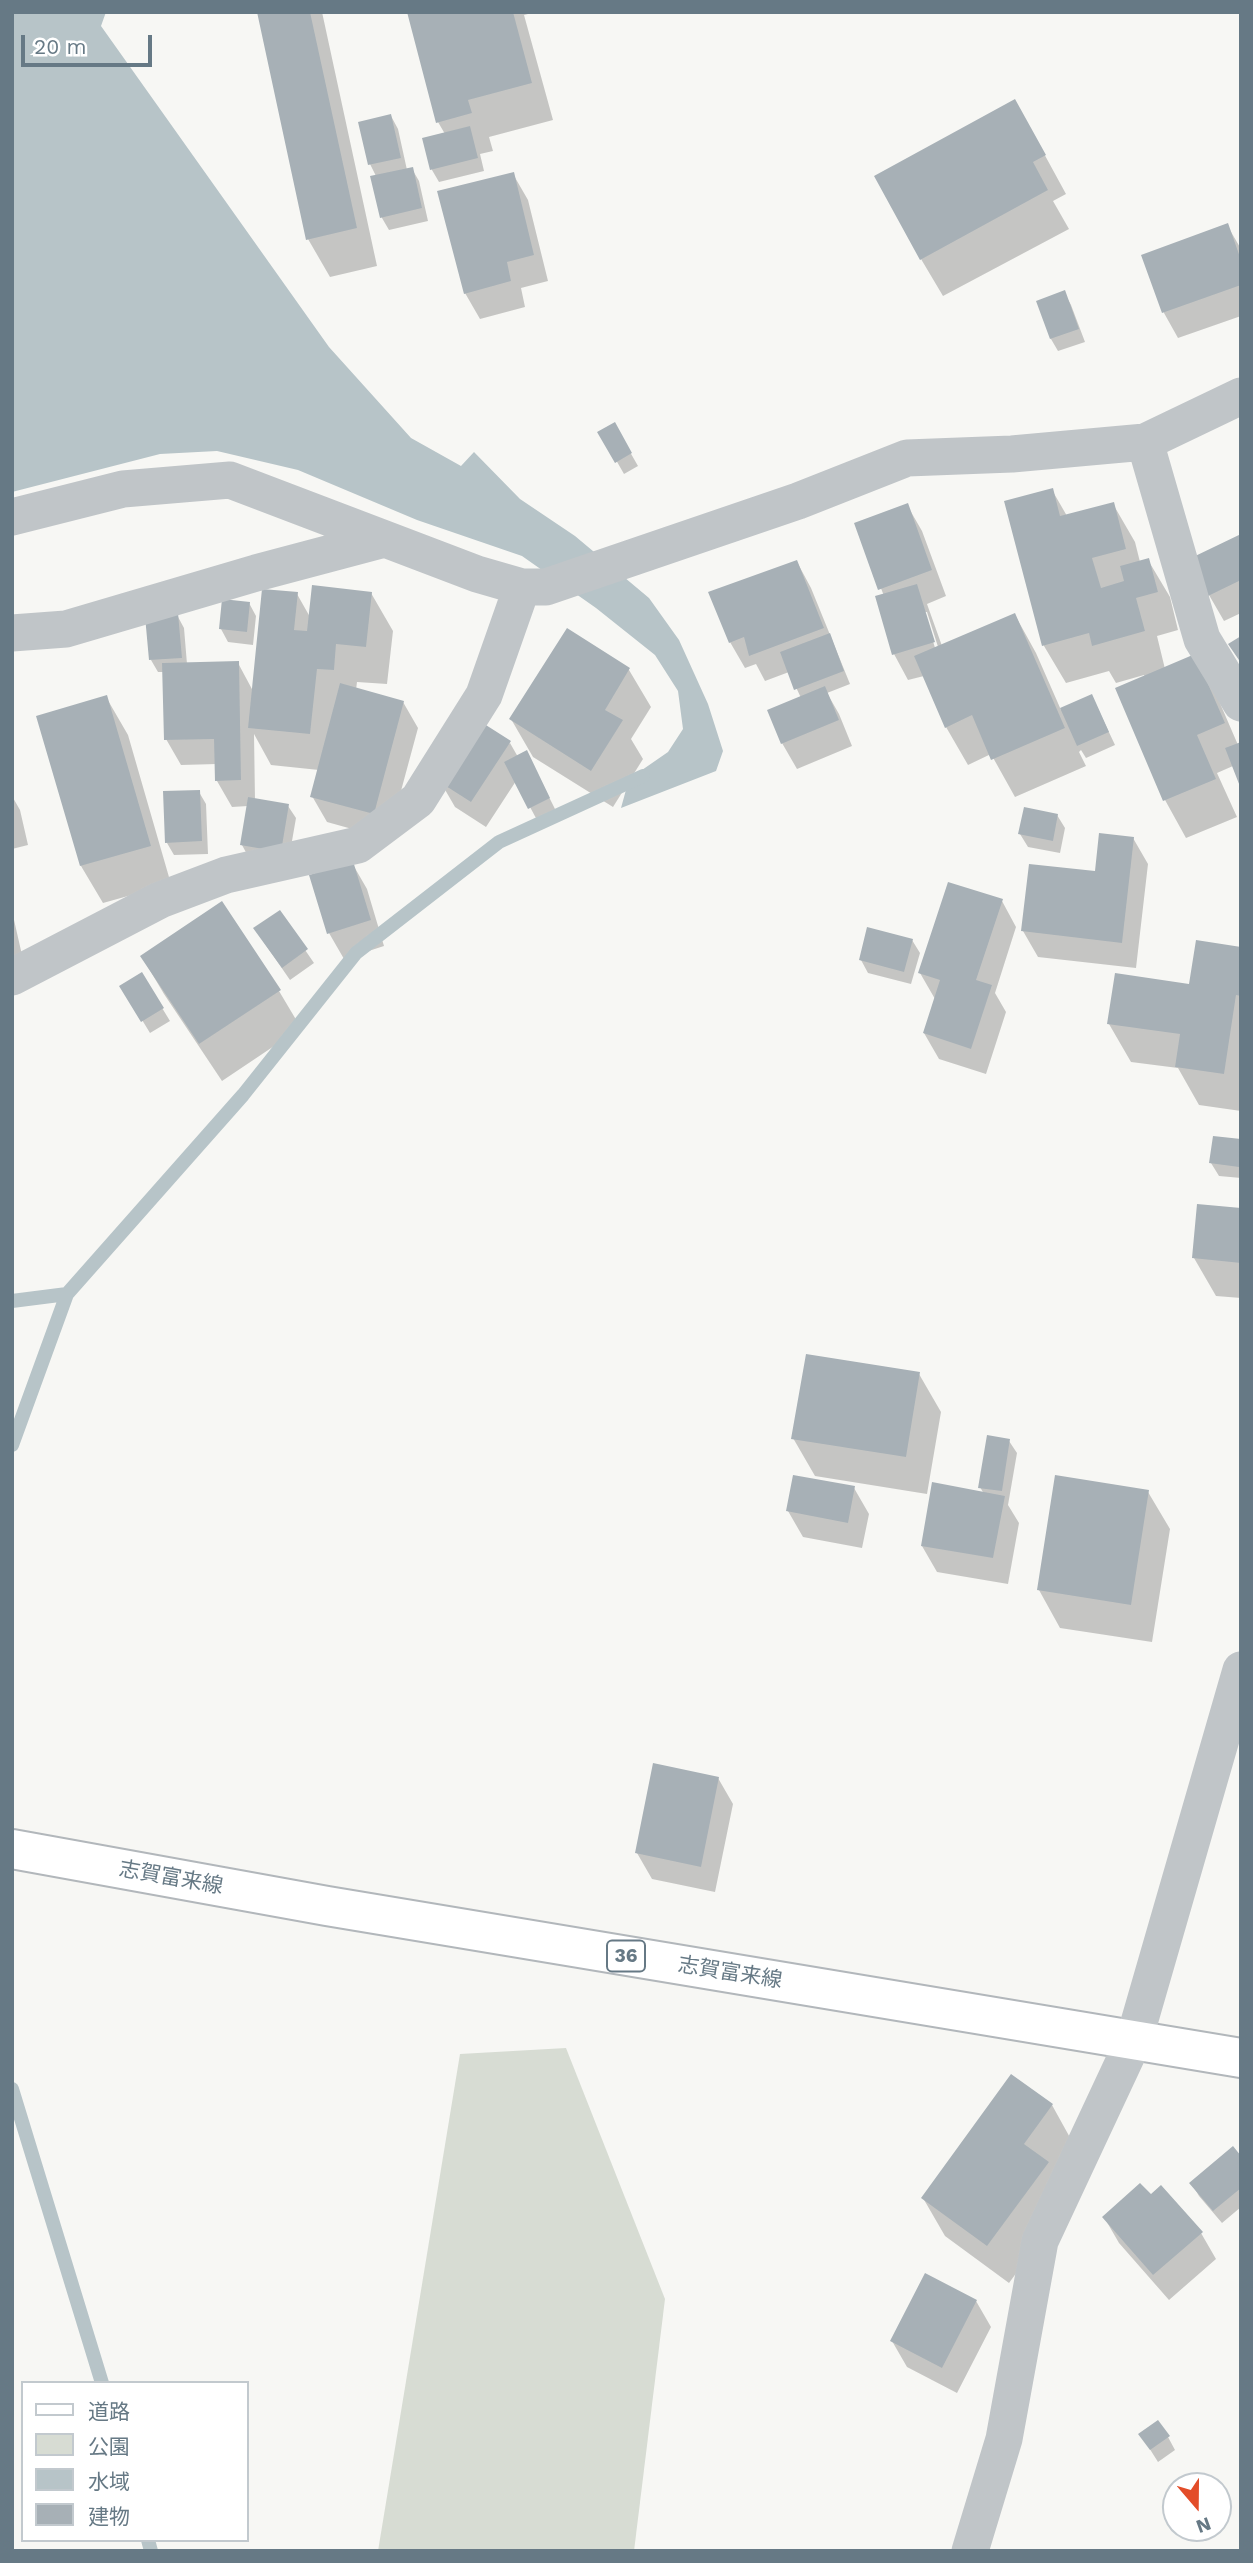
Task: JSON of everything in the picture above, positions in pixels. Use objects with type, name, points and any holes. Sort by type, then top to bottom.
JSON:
[{"type":"main road","name":"志賀富来線","points":[[12,1849],[327,1906],[1241,2058]]},
{"type":"street","points":[[12,517],[123,489],[230,480],[477,573],[534,587],[798,501],[907,458],[1012,454],[1145,442],[1241,396]]},
{"type":"street","points":[[1145,442],[1202,639],[1241,703]]},
{"type":"street","points":[[12,633],[66,629],[256,573],[384,539]]},
{"type":"street","points":[[12,977],[171,895],[226,875],[358,845],[418,800],[484,695],[534,587]]},
{"type":"street","points":[[970,2551],[1004,2439],[1040,2241],[1133,2040],[1241,1670]]},
{"type":"green space","points":[[566,2048],[665,2299],[634,2551],[378,2551],[460,2054]]},
{"type":"water","points":[[12,12],[106,12],[101,26],[329,347],[411,438],[461,466],[474,452],[520,499],[575,536],[649,598],[679,640],[708,704],[723,751],[716,771],[621,808],[629,779],[668,752],[683,729],[678,691],[655,655],[596,608],[522,556],[417,520],[298,470],[217,451],[160,454],[12,492]]},
{"type":"building","points":[[257,12],[310,12],[357,228],[306,240]]},
{"type":"building","points":[[407,12],[513,12],[532,83],[468,100],[472,113],[436,123]]},
{"type":"building","points":[[1015,99],[1046,155],[1033,162],[1048,190],[920,260],[874,176]]},
{"type":"building","points":[[391,114],[401,158],[368,165],[358,122]]},
{"type":"building","points":[[470,126],[478,158],[430,170],[422,138]]},
{"type":"building","points":[[413,167],[422,208],[380,218],[370,176]]},
{"type":"building","points":[[514,172],[534,255],[507,262],[511,281],[464,294],[437,191]]},
{"type":"building","points":[[1228,223],[1241,260],[1241,285],[1162,313],[1141,255]]},
{"type":"building","points":[[1065,290],[1079,329],[1050,339],[1036,301]]},
{"type":"building","points":[[615,422],[632,453],[615,463],[597,432]]},
{"type":"building","points":[[1053,488],[1060,516],[1114,502],[1126,549],[1092,558],[1101,588],[1124,581],[1120,566],[1149,558],[1158,592],[1136,598],[1145,631],[1092,646],[1089,633],[1042,646],[1004,501]]},
{"type":"building","points":[[908,503],[932,570],[878,590],[854,523]]},
{"type":"building","points":[[1241,534],[1241,580],[1208,596],[1189,559]]},
{"type":"building","points":[[797,560],[824,628],[749,656],[744,637],[729,643],[708,592]]},
{"type":"building","points":[[917,584],[935,642],[892,655],[875,596]]},
{"type":"building","points":[[312,585],[372,592],[366,647],[336,644],[334,670],[317,669],[310,734],[248,728],[262,589],[298,592],[294,630],[307,631]]},
{"type":"building","points":[[222,599],[250,602],[247,632],[219,629]]},
{"type":"building","points":[[178,613],[182,658],[149,660],[145,616]]},
{"type":"building","points":[[1015,613],[1065,728],[991,760],[972,715],[945,728],[914,656]]},
{"type":"building","points":[[567,628],[630,668],[605,710],[623,720],[591,771],[509,719]]},
{"type":"building","points":[[830,633],[844,671],[794,690],[780,652]]},
{"type":"building","points":[[1241,636],[1241,663],[1228,644]]},
{"type":"building","points":[[1195,654],[1225,723],[1197,735],[1216,779],[1163,801],[1115,688]]},
{"type":"building","points":[[239,661],[241,780],[215,781],[214,739],[164,740],[162,663]]},
{"type":"building","points":[[340,683],[404,701],[374,814],[310,797]]},
{"type":"building","points":[[825,686],[839,720],[781,744],[767,710]]},
{"type":"building","points":[[1092,694],[1109,732],[1077,746],[1060,708]]},
{"type":"building","points":[[107,695],[151,846],[80,866],[36,716]]},
{"type":"building","points":[[478,720],[511,741],[471,802],[438,781]]},
{"type":"building","points":[[1241,742],[1241,789],[1225,748]]},
{"type":"building","points":[[527,750],[550,798],[528,809],[504,762]]},
{"type":"building","points":[[200,790],[202,841],[165,843],[163,791]]},
{"type":"building","points":[[248,797],[289,804],[281,852],[240,845]]},
{"type":"building","points":[[1024,807],[1058,814],[1053,841],[1018,834]]},
{"type":"building","points":[[1099,833],[1134,837],[1122,943],[1021,931],[1029,864],[1095,871]]},
{"type":"building","points":[[353,861],[371,920],[327,934],[309,875]]},
{"type":"building","points":[[948,882],[1003,899],[976,980],[992,985],[971,1049],[923,1033],[940,980],[918,973]]},
{"type":"building","points":[[222,901],[281,990],[199,1044],[140,956]]},
{"type":"building","points":[[280,910],[308,949],[282,968],[253,928]]},
{"type":"building","points":[[867,927],[913,939],[904,972],[859,960]]},
{"type":"building","points":[[1196,940],[1241,947],[1241,996],[1236,995],[1224,1074],[1175,1067],[1180,1034],[1107,1024],[1115,973],[1189,984]]},
{"type":"building","points":[[142,972],[164,1008],[141,1022],[119,986]]},
{"type":"building","points":[[1213,1136],[1241,1139],[1239,1167],[1209,1163]]},
{"type":"building","points":[[1197,1204],[1241,1208],[1241,1263],[1192,1258]]},
{"type":"building","points":[[806,1354],[920,1372],[906,1457],[791,1439]]},
{"type":"building","points":[[987,1435],[1010,1439],[1002,1491],[978,1488]]},
{"type":"building","points":[[793,1475],[855,1486],[848,1523],[786,1511]]},
{"type":"building","points":[[1055,1475],[1149,1490],[1131,1605],[1037,1590]]},
{"type":"building","points":[[932,1482],[1005,1496],[993,1558],[921,1546]]},
{"type":"building","points":[[653,1763],[719,1777],[701,1867],[635,1853]]},
{"type":"building","points":[[1011,2074],[1053,2104],[1024,2144],[1049,2162],[987,2246],[921,2198]]},
{"type":"building","points":[[1233,2146],[1241,2156],[1241,2188],[1213,2211],[1189,2183]]},
{"type":"building","points":[[1140,2183],[1151,2194],[1161,2185],[1203,2232],[1153,2275],[1102,2217]]},
{"type":"building","points":[[925,2273],[977,2300],[942,2368],[890,2341]]},
{"type":"building","points":[[1158,2420],[1170,2436],[1150,2450],[1138,2434]]},
{"type":"waterway","points":[[12,1445],[67,1294],[243,1095],[356,953],[499,842],[643,776]]},
{"type":"waterway","points":[[12,1301],[67,1294]]},
{"type":"waterway","points":[[12,2089],[101,2381]]},
{"type":"waterway","points":[[149,2542],[151,2551]]}]
